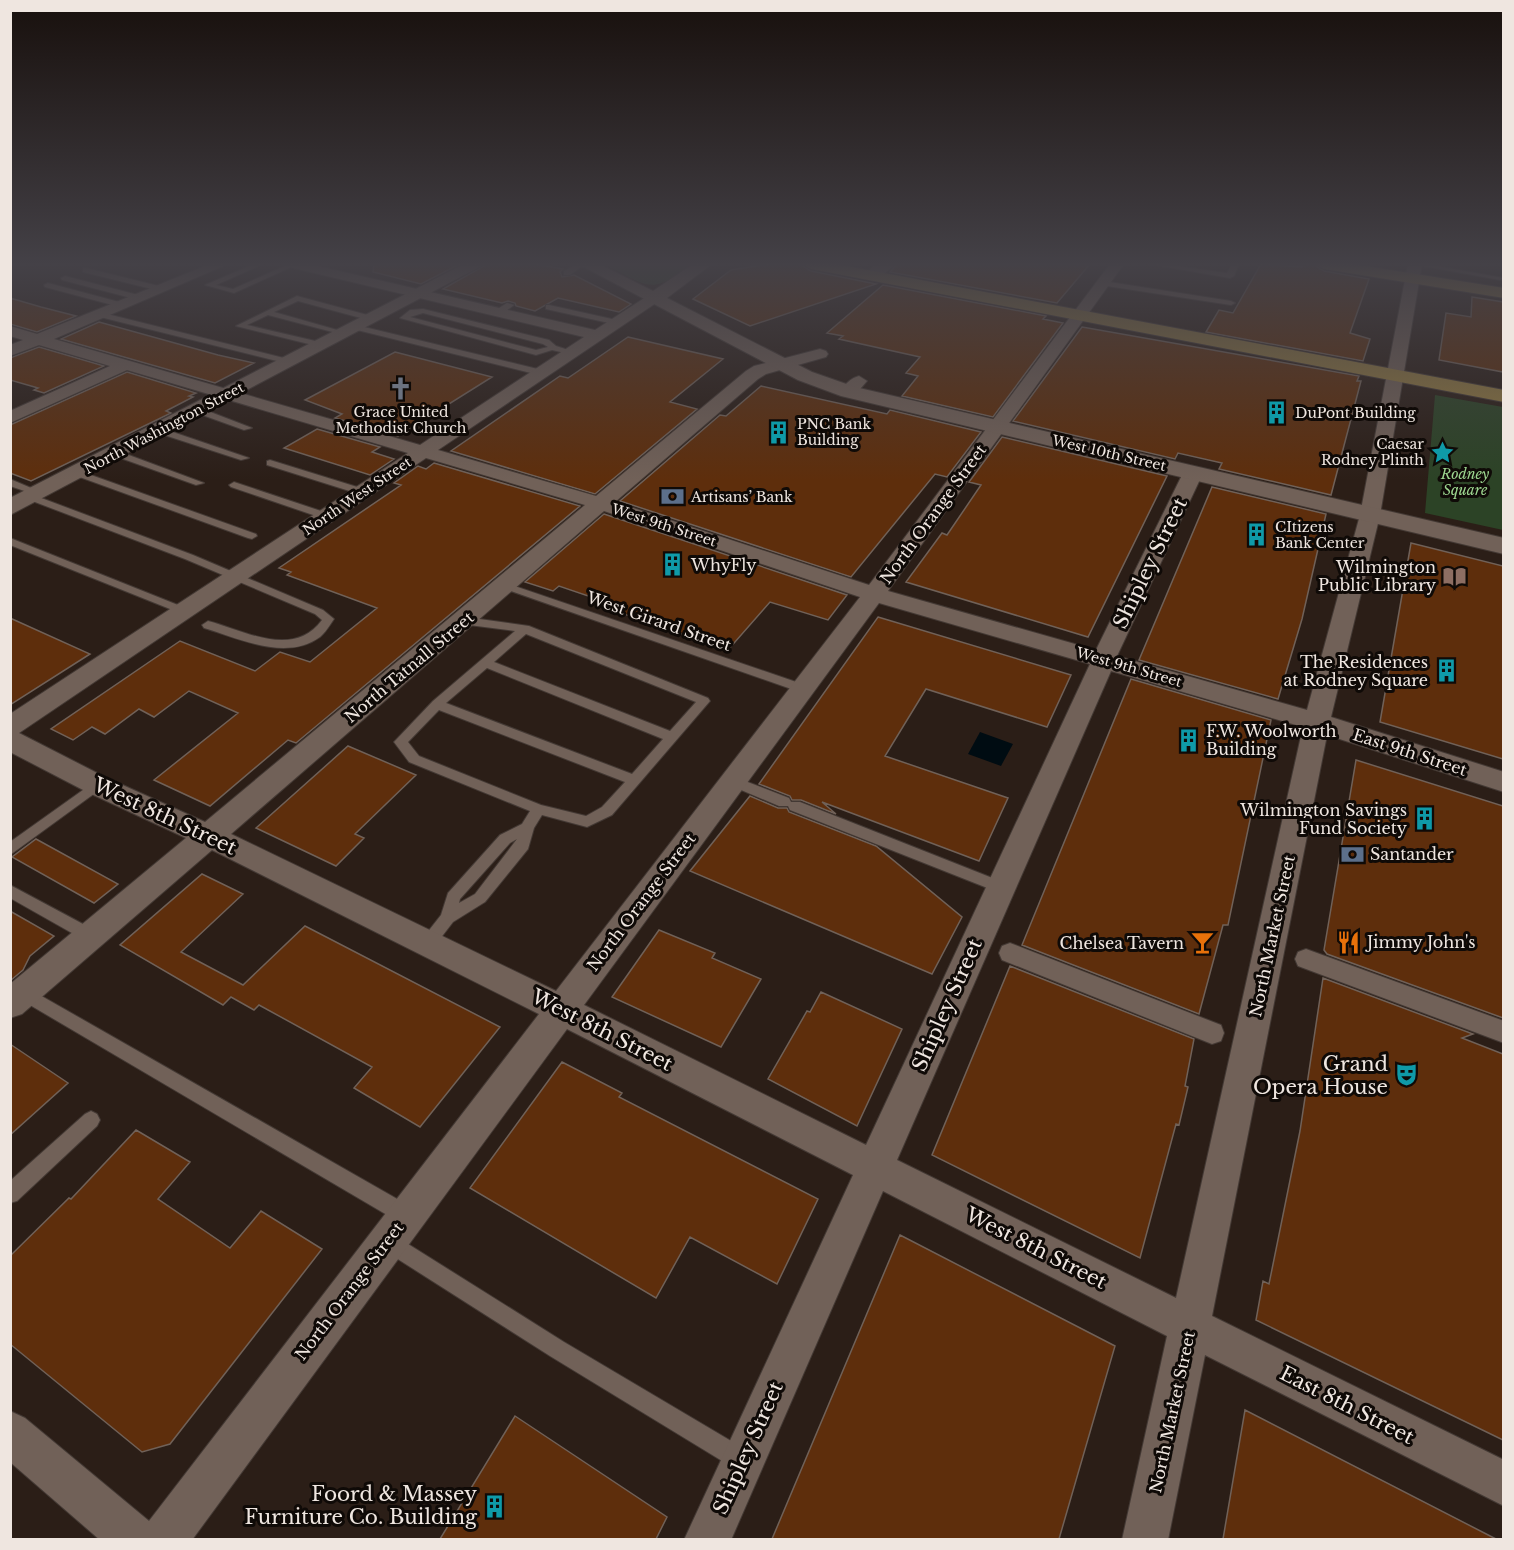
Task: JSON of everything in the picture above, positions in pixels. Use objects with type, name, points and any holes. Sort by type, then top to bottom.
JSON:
[{"type":"main road","name":"North Washington Street","points":[[10,508],[340,336]]},
{"type":"main road","name":"West 10th Street","points":[[729,336],[816,381],[854,386],[997,427],[1503,546]]},
{"type":"main road","points":[[1190,336],[1503,396]]},
{"type":"street","name":"West 9th Street","points":[[29,336],[598,503],[874,594],[1317,722]]},
{"type":"street","points":[[10,351],[45,336]]},
{"type":"street","name":"North West Street","points":[[10,727],[599,336]]},
{"type":"street","name":"North Orange Street","points":[[163,1539],[801,688],[874,594],[1063,336]]},
{"type":"street","name":"North Market Street","points":[[1145,1539],[1317,722],[1370,514],[1402,336]]},
{"type":"street","name":"North Tatnall Street","points":[[17,999],[506,586],[598,503],[752,375],[820,354]]},
{"type":"street","points":[[10,418],[125,365]]},
{"type":"street","name":"Shipley Street","points":[[707,1539],[1000,887],[1104,659],[1193,473]]},
{"type":"street","name":"East 9th Street","points":[[1317,722],[1503,782]]},
{"type":"street","name":"West 8th Street","points":[[10,740],[97,785],[208,836],[561,1009],[1190,1326]]},
{"type":"street","points":[[1010,953],[1212,1033]]},
{"type":"street","points":[[1306,959],[1503,1032]]},
{"type":"street","name":"East 8th Street","points":[[1190,1326],[1503,1484]]},
{"type":"street","points":[[10,1433],[136,1539]]},
{"type":"lane","points":[[188,336],[290,362]]},
{"type":"lane","points":[[284,336],[321,345]]},
{"type":"lane","points":[[424,336],[543,373]]},
{"type":"lane","points":[[472,336],[536,353],[552,348],[574,353]]},
{"type":"lane","points":[[524,336],[546,342],[552,345],[552,348]]},
{"type":"lane","points":[[197,410],[247,428]]},
{"type":"lane","points":[[158,430],[244,458]]},
{"type":"lane","points":[[115,453],[199,483]]},
{"type":"lane","points":[[270,463],[363,492]]},
{"type":"lane","points":[[77,473],[252,536]]},
{"type":"lane","points":[[10,482],[34,495],[319,612],[328,619],[323,628],[307,642],[281,646],[208,625]]},
{"type":"lane","points":[[234,485],[326,516]]},
{"type":"lane","points":[[10,542],[184,611]]},
{"type":"lane","name":"West Girard Street","points":[[506,586],[801,688]]},
{"type":"lane","points":[[465,621],[525,629],[704,701],[607,811],[586,822],[538,809],[414,759],[401,742],[437,704],[525,629]]},
{"type":"lane","points":[[485,663],[672,737]]},
{"type":"lane","points":[[437,704],[634,780]]},
{"type":"lane","points":[[732,781],[1000,887]]},
{"type":"lane","points":[[10,850],[97,785]]},
{"type":"lane","points":[[427,943],[448,918],[480,898],[524,845],[527,828],[538,809]]},
{"type":"lane","points":[[448,918],[453,897],[505,839],[527,828]]},
{"type":"lane","points":[[10,891],[91,936]]},
{"type":"lane","points":[[17,999],[397,1228],[557,1349],[742,1460]]},
{"type":"lane","points":[[10,1194],[91,1120]]},
{"type":"green space","name":"Rodney Square","points":[[1435,395],[1503,407],[1503,530],[1425,513]]},
{"type":"shaded area","points":[[980,732],[1013,744],[1001,766],[968,754]]},
{"type":"building","points":[[67,336],[151,336],[254,363],[215,383],[61,339]]},
{"type":"building","points":[[843,336],[1053,336],[993,417],[902,396],[918,376],[906,373],[920,357],[839,339]]},
{"type":"building","name":"DuPont Building","points":[[1075,336],[1135,336],[1359,376],[1357,381],[1361,381],[1331,495],[1219,469],[1222,463],[1178,453],[1175,459],[1013,421]]},
{"type":"building","points":[[1229,336],[1361,336],[1370,339],[1363,361]]},
{"type":"building","points":[[1443,336],[1503,336],[1503,372],[1439,360]]},
{"type":"building","points":[[628,337],[723,359],[670,402],[697,409],[595,494],[451,451],[560,376],[568,378]]},
{"type":"building","points":[[39,347],[104,366],[44,393],[34,390],[38,388],[10,380],[10,358]]},
{"type":"building","name":"Grace United Methodist Church","points":[[395,352],[492,377],[398,436],[335,418],[342,414],[305,400]]},
{"type":"building","points":[[127,372],[196,393],[189,396],[193,397],[166,411],[171,413],[31,481],[10,473],[10,425]]},
{"type":"building","points":[[761,386],[887,414],[890,410],[981,432],[947,477],[935,474],[851,577],[620,501],[720,415],[726,416]]},
{"type":"building","points":[[317,429],[380,447],[372,452],[394,459],[370,475],[284,448]]},
{"type":"building","points":[[1002,437],[1167,476],[1088,637],[906,582],[942,533],[947,535],[981,485],[969,482]]},
{"type":"building","points":[[434,463],[580,506],[296,743],[288,740],[210,806],[154,780],[238,713],[189,691],[154,717],[139,709],[105,734],[92,727],[73,740],[51,729],[180,641],[255,671],[280,652],[310,662],[377,608],[287,575],[291,572],[279,568],[401,485],[394,483],[418,466],[426,469]]},
{"type":"building","points":[[1212,487],[1326,514],[1302,619],[1278,699],[1139,660]]},
{"type":"building","points":[[604,514],[847,595],[828,620],[770,602],[728,650],[604,607],[609,603],[559,586],[553,591],[525,582]]},
{"type":"building","name":"The Residences at Rodney Square","points":[[1411,543],[1503,566],[1503,759],[1380,722]]},
{"type":"building","points":[[878,617],[1071,675],[1047,727],[926,689],[885,756],[1008,798],[979,861],[822,802],[836,814],[801,800],[792,800],[790,796],[759,784]]},
{"type":"building","points":[[10,618],[90,654],[10,705]]},
{"type":"building","points":[[1131,679],[1271,720],[1228,925],[1223,925],[1199,1014],[1022,945]]},
{"type":"building","points":[[348,746],[416,775],[355,834],[364,838],[336,866],[256,828]]},
{"type":"building","points":[[1356,760],[1503,806],[1503,1018],[1327,954],[1324,950]]},
{"type":"building","points":[[750,796],[778,808],[787,808],[789,812],[876,846],[962,917],[932,974],[690,871]]},
{"type":"building","points":[[36,839],[118,884],[94,903],[12,857]]},
{"type":"building","points":[[202,874],[243,894],[181,952],[243,985],[305,926],[500,1027],[420,1127],[354,1088],[372,1067],[259,1005],[254,1010],[231,997],[223,1005],[120,945]]},
{"type":"building","points":[[10,911],[54,936],[30,956],[23,970],[10,981]]},
{"type":"building","points":[[659,930],[715,953],[712,958],[761,979],[721,1047],[612,997]]},
{"type":"building","points":[[1010,966],[1194,1039],[1185,1086],[1188,1087],[1179,1125],[1176,1124],[1140,1258],[932,1155]]},
{"type":"building","points":[[1323,978],[1473,1034],[1462,1038],[1503,1054],[1503,1440],[1256,1320],[1263,1281],[1269,1284],[1300,1131]]},
{"type":"building","points":[[821,992],[902,1029],[857,1126],[768,1079],[807,1011],[810,1012]]},
{"type":"building","points":[[10,1044],[68,1083],[10,1135]]},
{"type":"building","points":[[562,1062],[622,1093],[619,1097],[818,1199],[777,1284],[690,1237],[656,1298],[470,1188]]},
{"type":"building","points":[[136,1130],[190,1162],[158,1199],[230,1248],[261,1211],[322,1249],[170,1444],[142,1452],[10,1344],[10,1256],[69,1198],[71,1199]]},
{"type":"building","points":[[900,1235],[1115,1346],[1059,1539],[772,1539]]},
{"type":"building","points":[[1245,1410],[1496,1539],[1223,1539]]},
{"type":"building","points":[[515,1416],[667,1517],[656,1539],[440,1539]]},
{"type":"place","name":"Grace United Methodist Church","points":[[401,388]]},
{"type":"place","name":"DuPont Building","points":[[1277,413]]},
{"type":"place","name":"PNC Bank Building","points":[[779,432]]},
{"type":"place","name":"Caesar Rodney Plinth","points":[[1442,452]]},
{"type":"place","name":"Artisans’ Bank","points":[[673,497]]},
{"type":"place","name":"CItizens Bank Center","points":[[1257,535]]},
{"type":"place","name":"WhyFly","points":[[673,565]]},
{"type":"place","name":"Wilmington Public Library","points":[[1454,576]]},
{"type":"place","name":"The Residences at Rodney Square","points":[[1446,671]]},
{"type":"place","name":"F.W. Woolworth Building","points":[[1188,740]]},
{"type":"place","name":"Wilmington Savings Fund Society","points":[[1425,819]]},
{"type":"place","name":"Santander","points":[[1352,854]]},
{"type":"place","name":"Jimmy John's","points":[[1349,942]]},
{"type":"place","name":"Chelsea Tavern","points":[[1202,943]]},
{"type":"place","name":"Grand Opera House","points":[[1406,1075]]},
{"type":"place","name":"Foord & Massey Furniture Co. Building","points":[[495,1506]]}]
